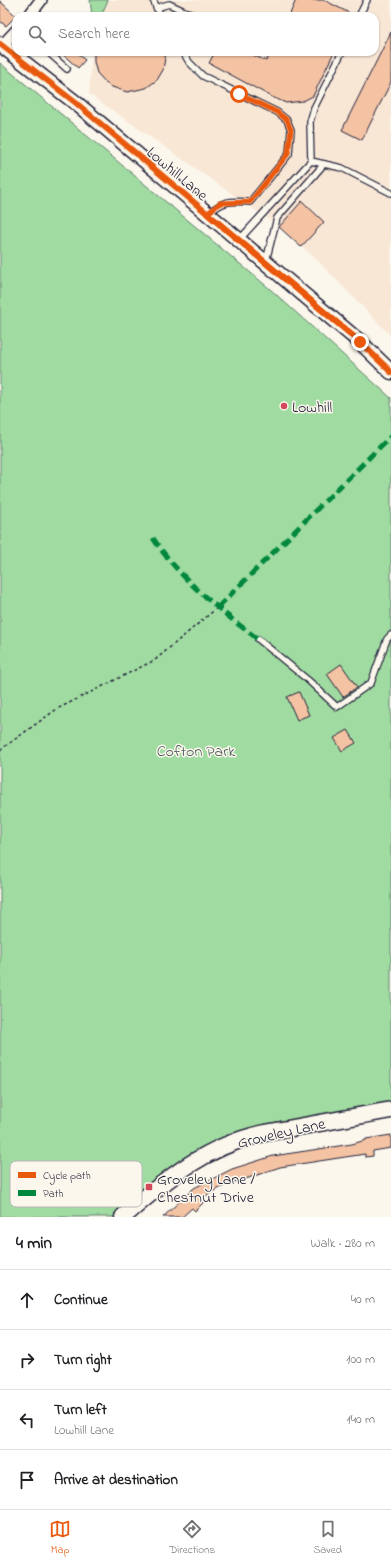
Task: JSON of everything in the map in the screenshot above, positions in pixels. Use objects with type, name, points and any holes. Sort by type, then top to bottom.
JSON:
[{"type":"main road","name":"Groveley Lane","points":[[142,1200],[170,1176],[199,1158],[246,1137],[391,1110]]},
{"type":"main road","name":"Groveley Lane","points":[[123,1217],[134,1207]]},
{"type":"street","points":[[32,12],[41,0]]},
{"type":"street","points":[[1,45],[12,35]]},
{"type":"street","name":"Lowhill Lane","points":[[1,45],[12,54]]},
{"type":"street","name":"Lowhill Lane","points":[[15,56],[76,103],[239,240],[360,342],[391,372]]},
{"type":"lane","points":[[153,0],[158,12]]},
{"type":"lane","points":[[361,12],[367,0]]},
{"type":"lane","points":[[156,8],[169,4],[186,12]]},
{"type":"lane","points":[[52,56],[67,69]]},
{"type":"lane","points":[[185,56],[189,62],[203,76],[277,112],[287,120],[291,130],[288,154],[250,202],[220,203],[207,214]]},
{"type":"lane","points":[[239,240],[310,161],[310,122],[314,108],[340,56]]},
{"type":"lane","points":[[310,161],[342,168],[391,193]]},
{"type":"lane","points":[[266,263],[271,235],[277,218],[324,164]]},
{"type":"lane","points":[[258,639],[337,707],[371,683],[387,639],[391,635]]},
{"type":"path","points":[[0,750],[57,709],[155,660],[218,607]]},
{"type":"shaded area","points":[[108,0],[391,0],[391,336],[319,262],[278,226],[89,94],[92,56],[379,56],[379,12],[103,12]]},
{"type":"green space","points":[[90,0],[108,0],[103,12],[92,12]]},
{"type":"green space","name":"Cofton Park","points":[[0,63],[270,289],[391,398],[391,1102],[255,1130],[152,1184],[142,1193],[142,1161],[10,1161],[10,1207],[126,1207],[114,1217],[0,1217]]},
{"type":"building","points":[[296,0],[324,0],[347,12],[291,12]]},
{"type":"building","points":[[0,1],[12,12],[12,20],[6,26],[0,21]]},
{"type":"building","points":[[391,32],[391,82],[362,140],[342,130]]},
{"type":"building","points":[[64,56],[80,56],[85,60],[78,68]]},
{"type":"building","points":[[94,56],[165,56],[163,70],[157,80],[146,88],[127,92],[109,86],[97,73]]},
{"type":"building","points":[[213,56],[255,56],[266,61],[269,56],[332,56],[313,96],[303,101],[286,103],[209,63]]},
{"type":"building","points":[[302,201],[324,222],[301,247],[279,227]]},
{"type":"building","points":[[341,664],[357,687],[343,697],[327,674]]},
{"type":"building","points":[[299,692],[309,715],[297,720],[287,697]]},
{"type":"building","points":[[348,730],[356,743],[342,751],[334,738]]},
{"type":"building","points":[[391,1135],[391,1148],[373,1151],[373,1156],[365,1157],[365,1154],[280,1167],[222,1187],[200,1199],[203,1203],[195,1211],[192,1208],[182,1217],[163,1217],[194,1188],[232,1169],[273,1156],[352,1144],[366,1139]]},
{"type":"marked path","points":[[218,607],[391,436]]},
{"type":"marked path","points":[[153,538],[175,567],[201,593],[258,639]]},
{"type":"cycle path","points":[[0,44],[12,53]]},
{"type":"cycle path","points":[[15,56],[76,103],[360,342],[391,372]]},
{"type":"place","name":"Lowhill","points":[[284,406]]},
{"type":"place","name":"Groveley Lane / Chestnut Drive","points":[[149,1187]]},
{"type":"route","points":[[239,94],[277,112],[287,120],[291,130],[288,154],[250,202],[234,201],[220,203],[207,214],[360,342]]}]
